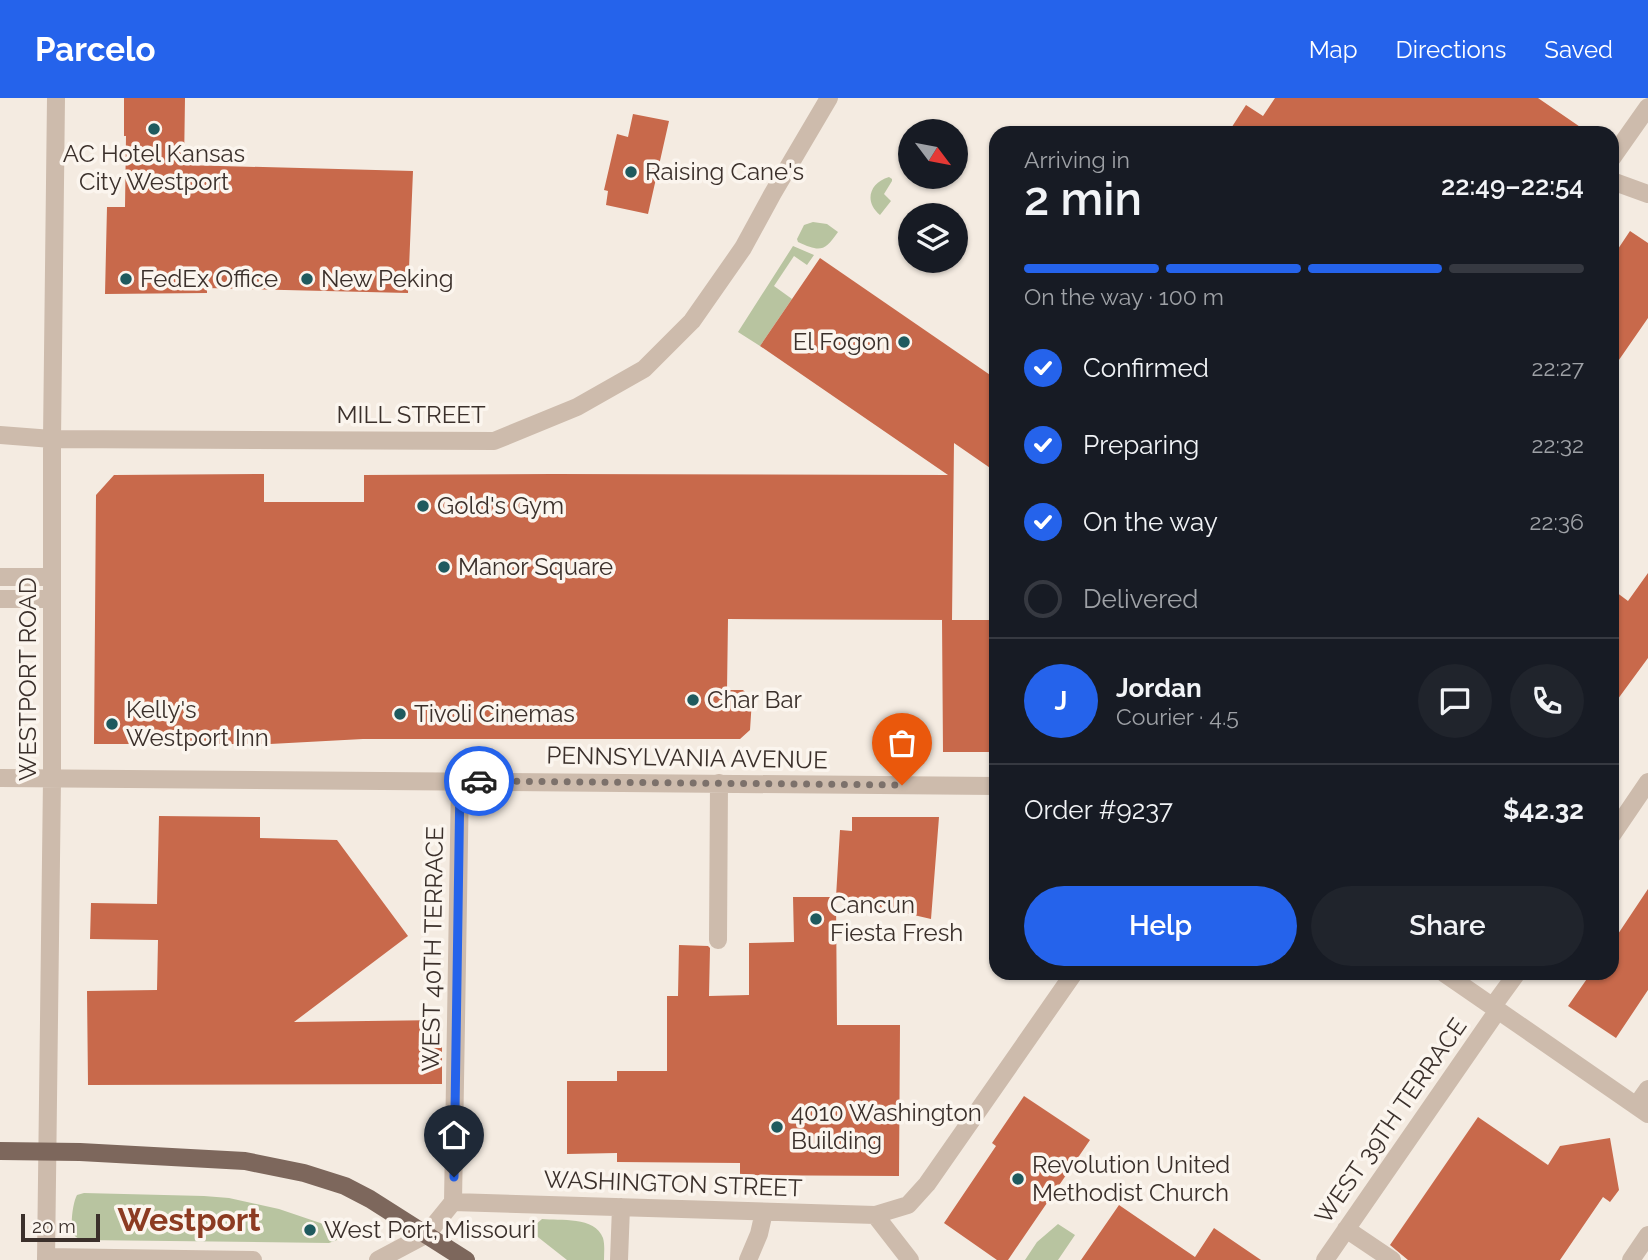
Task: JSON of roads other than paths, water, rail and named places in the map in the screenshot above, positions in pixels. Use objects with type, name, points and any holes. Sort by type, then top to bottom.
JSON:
[{"type":"main road","points":[[0,1151],[245,1161],[304,1173],[345,1186],[370,1199],[467,1260]]},
{"type":"street","name":"WESTPORT ROAD","points":[[46,1259],[56,98]]},
{"type":"street","name":"MILL STREET","points":[[0,435],[52,439],[494,441],[577,407],[644,369],[692,321],[743,248],[829,98]]},
{"type":"street","points":[[1619,148],[1648,107]]},
{"type":"street","points":[[1619,184],[1648,194]]},
{"type":"street","points":[[0,577],[52,577]]},
{"type":"street","points":[[0,599],[52,599]]},
{"type":"street","name":"PENNSYLVANIA AVENUE","points":[[0,778],[989,786]]},
{"type":"street","name":"WEST 40TH TERRACE","points":[[453,1202],[460,781]]},
{"type":"street","points":[[1619,825],[1648,782]]},
{"type":"street","points":[[718,940],[719,783]]},
{"type":"street","name":"WASHINGTON STREET","points":[[453,1202],[875,1215],[908,1205],[927,1184],[1069,980]]},
{"type":"street","points":[[1454,980],[1642,1110],[1648,1089]]},
{"type":"street","name":"WEST 39TH TERRACE","points":[[1325,1260],[1513,980]]},
{"type":"street","points":[[378,1260],[427,1234],[453,1202]]},
{"type":"street","points":[[620,1260],[621,1207]]},
{"type":"street","points":[[748,1260],[759,1234],[764,1212]]},
{"type":"street","points":[[875,1215],[910,1260]]},
{"type":"street","points":[[1346,1229],[1392,1260]]},
{"type":"street","points":[[1631,1260],[1648,1235]]},
{"type":"street","points":[[46,1259],[253,1260]]},
{"type":"place","name":"AC Hotel Kansas City Westport","points":[[154,129]]},
{"type":"place","name":"Raising Cane's","points":[[631,172]]},
{"type":"place","name":"FedEx Office","points":[[126,279]]},
{"type":"place","name":"New Peking","points":[[307,279]]},
{"type":"place","name":"El Fogon","points":[[904,342]]},
{"type":"place","name":"Gold's Gym","points":[[423,506]]},
{"type":"place","name":"Manor Square","points":[[444,567]]},
{"type":"place","name":"Char Bar","points":[[693,700]]},
{"type":"place","name":"Tivoli Cinemas","points":[[400,714]]},
{"type":"place","name":"Kelly's Westport Inn","points":[[112,724]]},
{"type":"place","name":"Cancun Fiesta Fresh","points":[[816,919]]},
{"type":"place","name":"4010 Washington Building","points":[[777,1127]]},
{"type":"place","name":"Revolution United Methodist Church","points":[[1018,1179]]},
{"type":"place","name":"West Port, Missouri","points":[[310,1230]]},
{"type":"district","name":"Westport","points":[[189,1220]]}]
